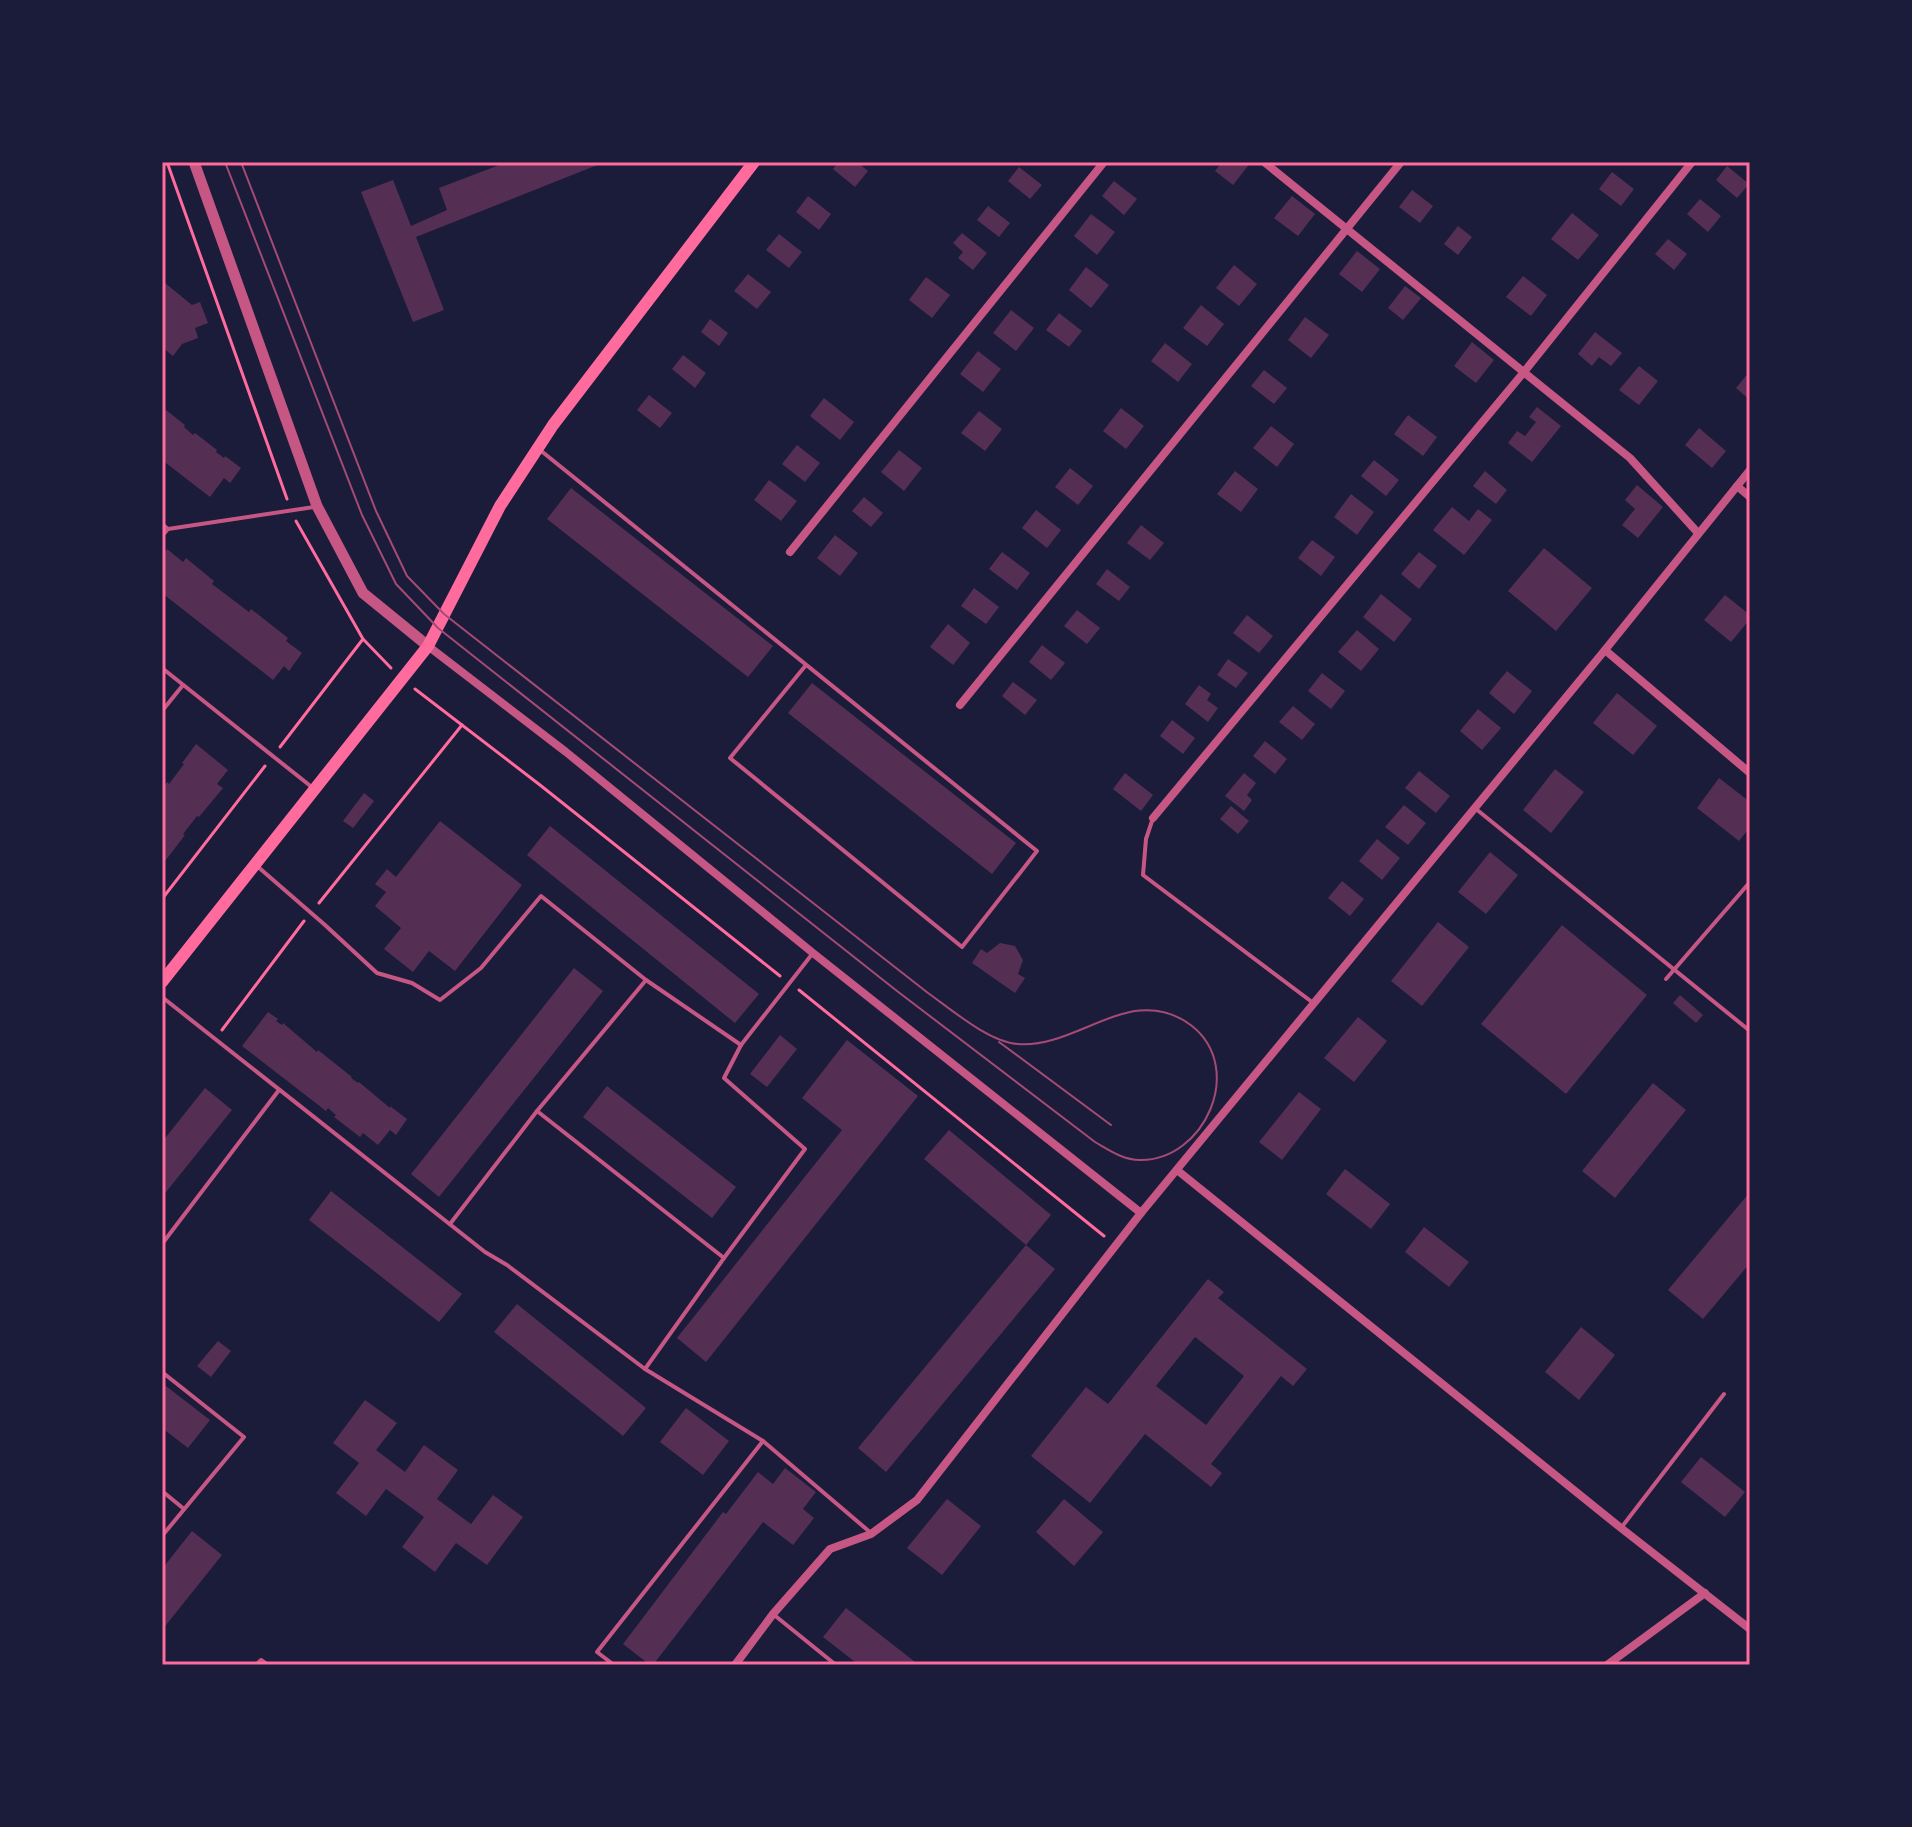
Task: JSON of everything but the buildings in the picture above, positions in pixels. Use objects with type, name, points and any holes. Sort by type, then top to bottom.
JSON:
[{"type":"main road","points":[[162,982],[428,646],[500,506],[553,425],[754,162]]},
{"type":"street","points":[[194,162],[317,506],[363,593],[1141,1213]]},
{"type":"street","points":[[790,552],[1104,162]]},
{"type":"street","points":[[1264,162],[1630,458],[1698,533]]},
{"type":"street","points":[[960,705],[1401,162]]},
{"type":"street","points":[[1153,818],[1524,372],[1692,162]]},
{"type":"street","points":[[735,1665],[773,1614],[830,1549],[871,1534],[917,1500],[1141,1213],[1750,470]]},
{"type":"street","points":[[1737,486],[1750,497]]},
{"type":"street","points":[[1605,650],[1750,773]]},
{"type":"street","points":[[1177,1170],[1750,1629]]},
{"type":"street","points":[[1607,1665],[1705,1593]]},
{"type":"lane","points":[[538,448],[1037,851],[962,947],[730,758],[806,665]]},
{"type":"lane","points":[[162,536],[168,529],[317,506]]},
{"type":"lane","points":[[162,524],[168,529]]},
{"type":"lane","points":[[162,668],[315,790]]},
{"type":"lane","points":[[162,711],[184,685]]},
{"type":"lane","points":[[1474,807],[1750,1031]]},
{"type":"lane","points":[[1153,818],[1146,839],[1143,875],[1314,1004]]},
{"type":"lane","points":[[256,865],[377,973],[412,983],[440,1000],[481,968],[541,896],[646,980],[741,1045]]},
{"type":"lane","points":[[1666,979],[1750,882]]},
{"type":"lane","points":[[645,1369],[805,1149],[724,1078],[741,1045],[813,953]]},
{"type":"lane","points":[[450,1224],[537,1111],[646,980]]},
{"type":"lane","points":[[162,997],[485,1252],[507,1265],[645,1369],[763,1441],[871,1534]]},
{"type":"lane","points":[[162,1244],[280,1090]]},
{"type":"lane","points":[[537,1111],[724,1258]]},
{"type":"lane","points":[[162,1372],[244,1437],[162,1536]]},
{"type":"lane","points":[[1621,1528],[1724,1394]]},
{"type":"lane","points":[[614,1665],[597,1652],[763,1441]]},
{"type":"lane","points":[[162,1491],[184,1509]]},
{"type":"lane","points":[[773,1614],[836,1665]]},
{"type":"lane","points":[[256,1665],[261,1660],[268,1665]]},
{"type":"path","points":[[167,162],[290,510],[363,639],[402,679],[540,785],[1116,1245]]},
{"type":"path","points":[[162,899],[363,639]]},
{"type":"path","points":[[215,1039],[311,913],[462,725]]},
{"type":"tram line","points":[[225,162],[362,515],[396,584],[438,628],[897,991],[1095,1142],[1134,1160],[1163,1156],[1183,1146],[1199,1129],[1210,1110],[1216,1088],[1216,1065],[1208,1044],[1192,1026],[1170,1014],[1148,1010],[1127,1013],[1040,1043],[1018,1044],[995,1038],[928,993],[444,614],[407,576],[376,511],[241,162]]},
{"type":"tram line","points":[[999,1042],[1111,1125]]}]
